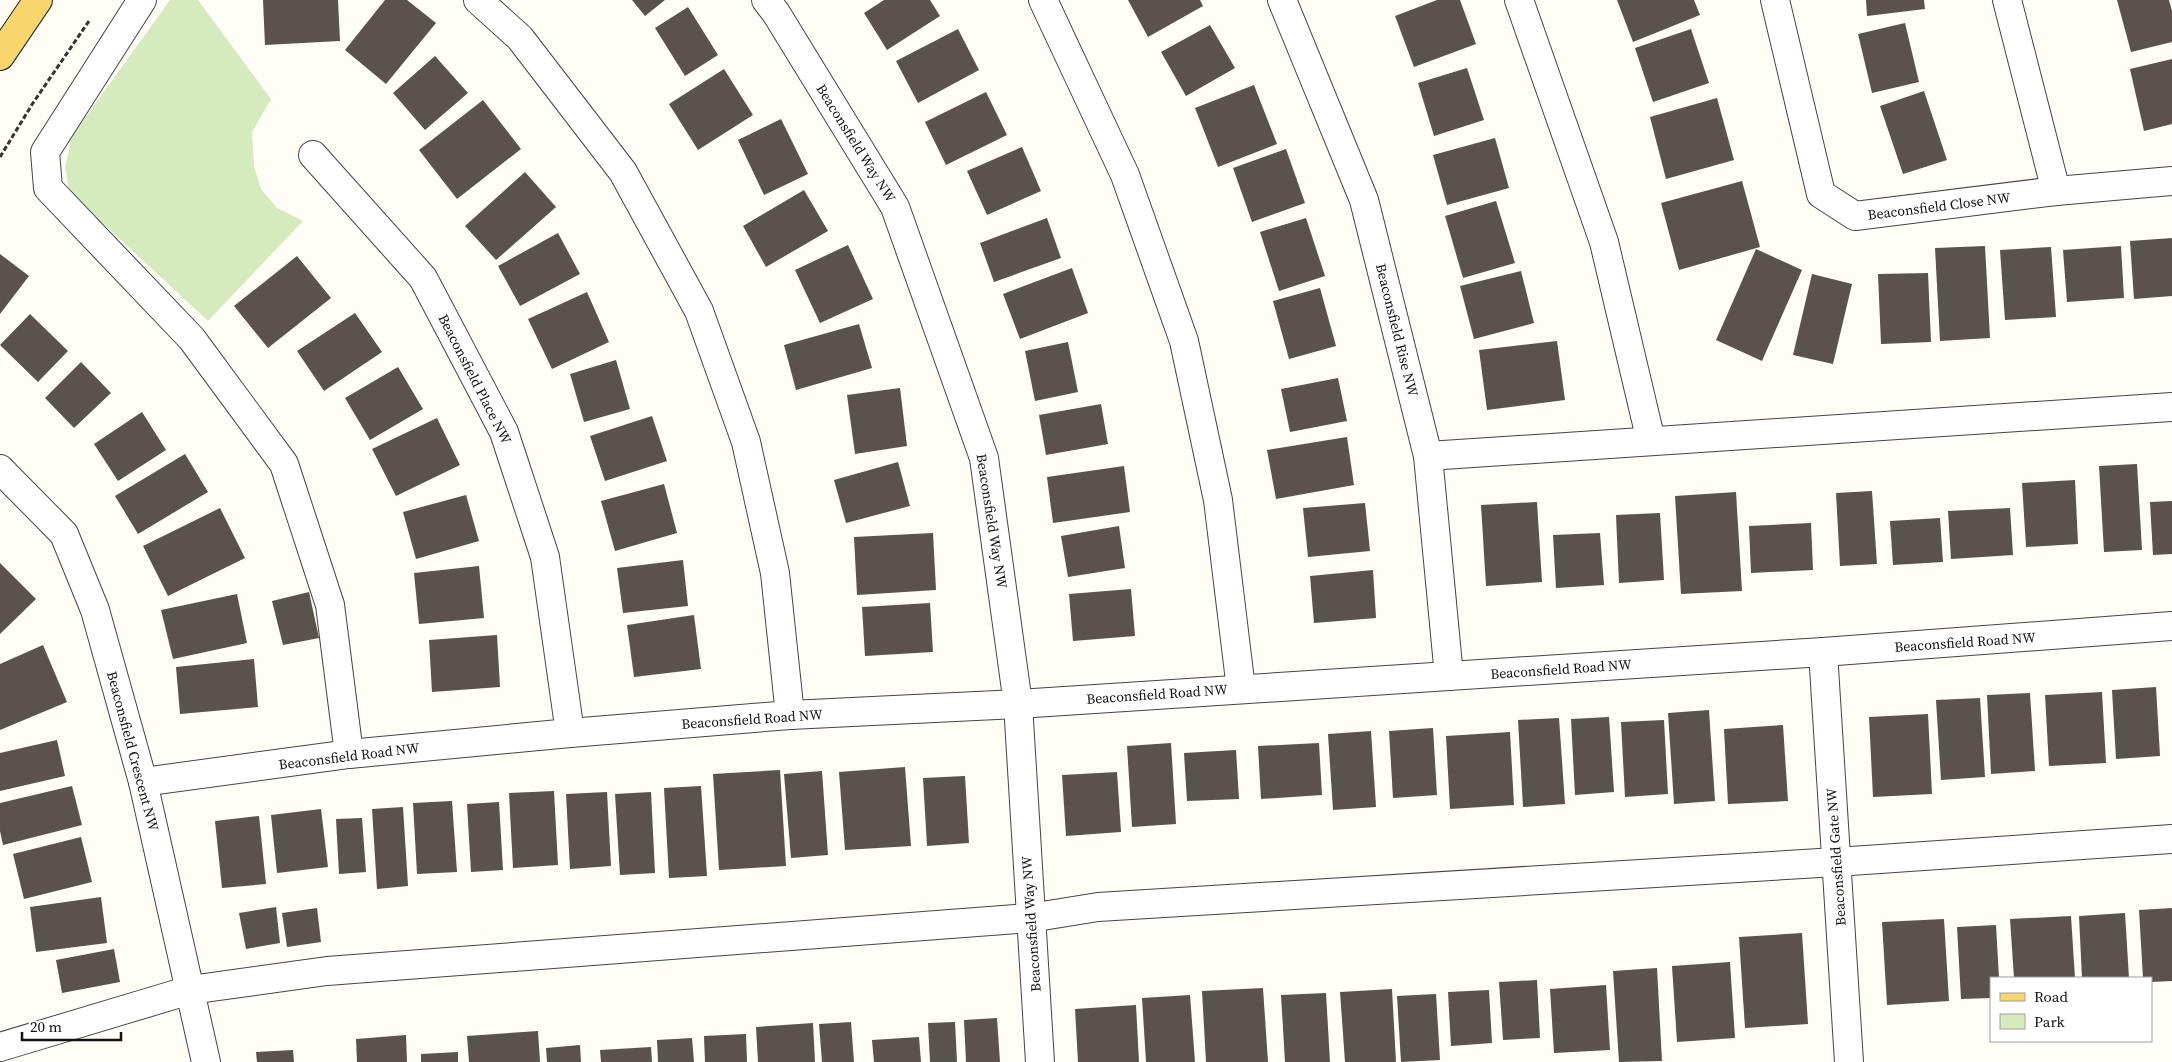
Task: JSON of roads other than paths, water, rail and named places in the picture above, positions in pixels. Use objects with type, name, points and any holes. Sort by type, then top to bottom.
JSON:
[{"type":"main road","points":[[0,56],[38,0]]},
{"type":"street","points":[[142,0],[45,152],[48,188],[192,339],[284,464],[330,605],[349,754]]},
{"type":"street","points":[[478,0],[520,38],[623,172],[699,311],[746,442],[775,573],[790,715]]},
{"type":"street","name":"Beaconsfield Way NW","points":[[766,0],[895,207],[984,458],[1018,704],[1040,1062]]},
{"type":"street","points":[[1043,0],[1125,175],[1184,341],[1218,500],[1241,689]]},
{"type":"street","name":"Beaconsfield Rise NW","points":[[1282,0],[1364,200],[1428,456],[1449,676]]},
{"type":"street","points":[[1519,0],[1604,242],[1651,441]]},
{"type":"street","name":"Beaconsfield Close NW","points":[[1775,0],[1820,194],[1854,216],[2056,191],[2172,180]]},
{"type":"street","points":[[2007,0],[2056,191]]},
{"type":"street","name":"Beaconsfield Place NW","points":[[313,154],[423,278],[504,432],[544,557],[570,733]]},
{"type":"street","points":[[1428,456],[2172,406]]},
{"type":"street","name":"Beaconsfield Crescent NW","points":[[0,469],[64,534],[95,610],[143,782],[206,1062]]},
{"type":"street","name":"Beaconsfield Road NW","points":[[143,782],[349,754],[790,715],[1018,704],[1823,652],[2172,626]]},
{"type":"street","name":"Beaconsfield Gate NW","points":[[1823,652],[1849,1062]]},
{"type":"street","points":[[0,1047],[190,990],[327,971],[1030,918],[1098,907],[1836,862],[2172,839]]}]
